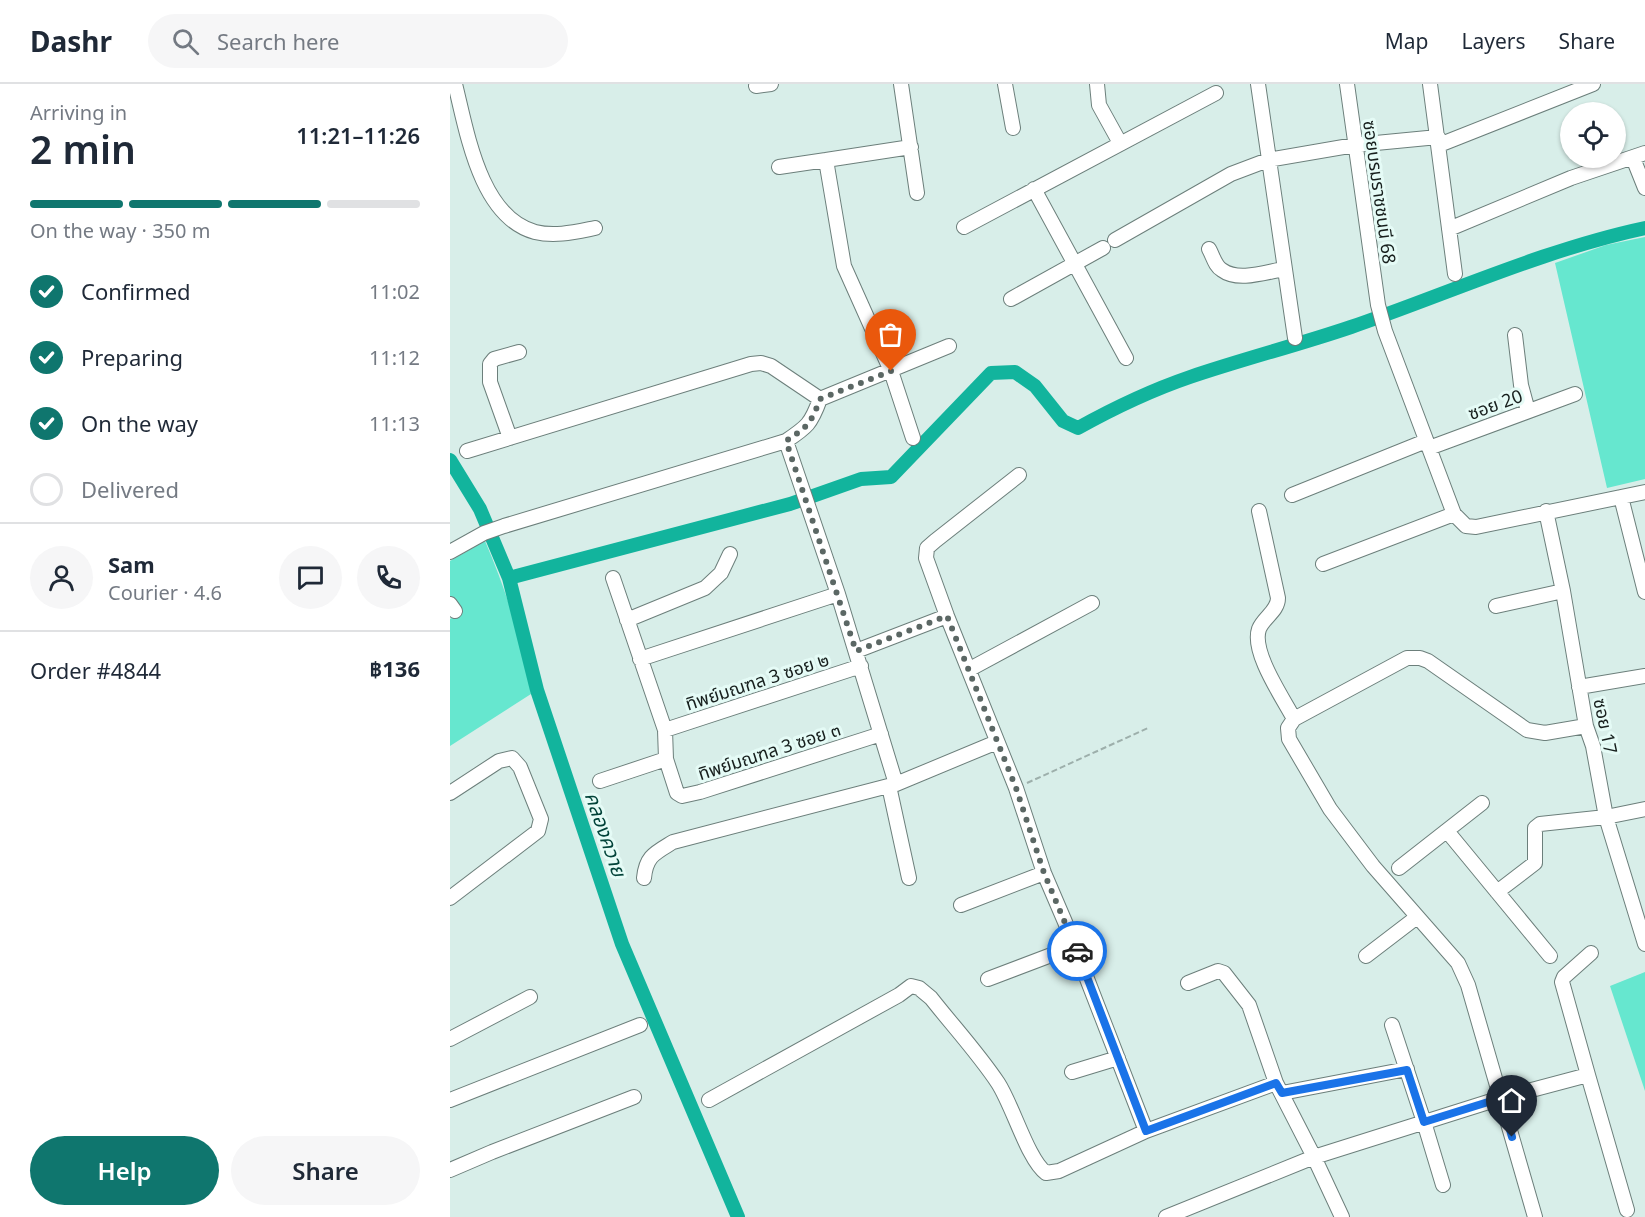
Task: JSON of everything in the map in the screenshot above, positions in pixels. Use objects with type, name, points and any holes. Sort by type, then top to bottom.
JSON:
[{"type":"street","points":[[455,84],[484,185],[505,215],[520,226],[536,232],[561,234],[595,228]]},
{"type":"street","points":[[756,86],[771,84]]},
{"type":"street","points":[[901,84],[917,193]]},
{"type":"street","points":[[1005,84],[1013,128]]},
{"type":"street","points":[[1097,84],[1099,105],[1120,143]]},
{"type":"street","points":[[1258,84],[1295,338]]},
{"type":"street","name":"ซอยบรมราชชนนี 68","points":[[1347,84],[1378,305],[1385,331],[1454,514]]},
{"type":"street","points":[[1430,84],[1455,274]]},
{"type":"street","points":[[1011,299],[1231,174],[1268,160],[1355,145],[1438,141],[1593,84]]},
{"type":"street","points":[[964,227],[1216,93]]},
{"type":"street","points":[[779,167],[911,147]]},
{"type":"street","points":[[1449,229],[1571,178],[1639,155],[1645,188]]},
{"type":"street","points":[[826,160],[844,266],[891,371],[913,438]]},
{"type":"street","points":[[1034,189],[1126,358]]},
{"type":"street","points":[[1209,249],[1217,266],[1223,272],[1240,275],[1284,269]]},
{"type":"street","points":[[1515,335],[1517,359],[1528,411]]},
{"type":"street","points":[[452,548],[504,526],[786,441],[803,430],[813,418],[820,399],[949,346]]},
{"type":"street","points":[[510,438],[490,382],[489,372],[490,364],[494,359],[519,352]]},
{"type":"street","points":[[467,451],[761,363],[771,366],[820,399]]},
{"type":"street","name":"ซอย 20","points":[[1292,495],[1575,394]]},
{"type":"street","points":[[786,441],[838,594],[881,734],[909,878]]},
{"type":"street","points":[[1018,474],[927,548],[926,558],[1016,788],[1044,873],[1075,946],[1146,1131]]},
{"type":"street","points":[[1323,564],[1454,514],[1466,526],[1476,527],[1645,492]]},
{"type":"street","points":[[1621,497],[1645,592]]},
{"type":"street","points":[[1259,511],[1278,598],[1276,608],[1261,626],[1257,636],[1258,644],[1262,657],[1294,719]]},
{"type":"street","name":"ซอย 17","points":[[1546,511],[1563,591],[1586,726],[1593,746],[1606,817],[1645,944]]},
{"type":"street","points":[[627,620],[705,588],[721,573],[730,554]]},
{"type":"street","name":"ทิพย์มณฑล 3 ซอย ๓","points":[[613,578],[665,730],[666,759],[676,793],[681,796],[700,792],[881,734]]},
{"type":"street","points":[[1496,606],[1563,591]]},
{"type":"street","points":[[640,659],[838,594]]},
{"type":"street","points":[[970,669],[1092,603]]},
{"type":"street","points":[[856,651],[947,616]]},
{"type":"street","points":[[1535,1217],[1468,985],[1458,963],[1373,866],[1330,809],[1289,739],[1288,728],[1294,719],[1407,658],[1420,658],[1428,662],[1527,730],[1545,733],[1586,726]]},
{"type":"street","name":"ทิพย์มณฑล 3 ซอย ๒","points":[[665,730],[861,666]]},
{"type":"street","points":[[1580,687],[1645,676]]},
{"type":"street","points":[[644,878],[645,865],[654,853],[673,842],[892,785],[997,742]]},
{"type":"street","points":[[450,793],[500,761],[512,758],[520,767],[542,819],[538,831],[450,898]]},
{"type":"street","points":[[600,781],[666,759]]},
{"type":"street","points":[[1399,868],[1482,803]]},
{"type":"street","points":[[1497,892],[1535,863],[1536,828],[1539,824],[1606,817],[1645,810]]},
{"type":"street","points":[[1447,831],[1550,956]]},
{"type":"street","points":[[961,905],[1044,873]]},
{"type":"street","points":[[1366,956],[1417,916]]},
{"type":"street","points":[[988,979],[1075,946]]},
{"type":"street","points":[[1591,953],[1564,977],[1562,982],[1627,1210]]},
{"type":"street","points":[[1188,983],[1218,971],[1224,973],[1249,1005],[1279,1088],[1342,1217]]},
{"type":"street","points":[[709,1100],[899,995],[911,986],[919,987],[931,998],[998,1084],[1038,1167],[1046,1173],[1059,1171],[1146,1131],[1279,1088],[1407,1070]]},
{"type":"street","points":[[450,1039],[530,997]]},
{"type":"street","points":[[450,1100],[640,1025]]},
{"type":"street","points":[[1392,1025],[1443,1185]]},
{"type":"street","points":[[1072,1072],[1118,1058]]},
{"type":"street","points":[[1166,1217],[1314,1157],[1501,1098],[1588,1075]]},
{"type":"street","points":[[450,1170],[634,1097]]},
{"type":"path","points":[[1016,788],[1148,728]]},
{"type":"green space","points":[[1645,237],[1645,479],[1607,488],[1555,263],[1606,245]]},
{"type":"green space","points":[[485,541],[513,616],[531,694],[450,746],[450,619],[461,613],[450,596],[450,561]]},
{"type":"green space","points":[[1645,972],[1645,1091],[1610,986]]},
{"type":"waterway","points":[[509,578],[790,504],[861,479],[891,477],[991,373],[1015,372],[1035,386],[1063,421],[1078,428],[1133,400],[1190,377],[1351,327],[1534,260],[1645,228]]},
{"type":"waterway","name":"คลองควาย","points":[[450,460],[480,509],[509,578],[537,690],[622,944],[738,1217]]},
{"type":"way so far","points":[[891,371],[820,399],[813,418],[803,430],[786,441],[800,485],[856,651],[947,616],[1016,788],[1044,873],[1077,951]]},
{"type":"route","points":[[1077,951],[1146,1131],[1276,1083],[1282,1093],[1407,1070],[1424,1122],[1501,1098],[1512,1137]]}]
